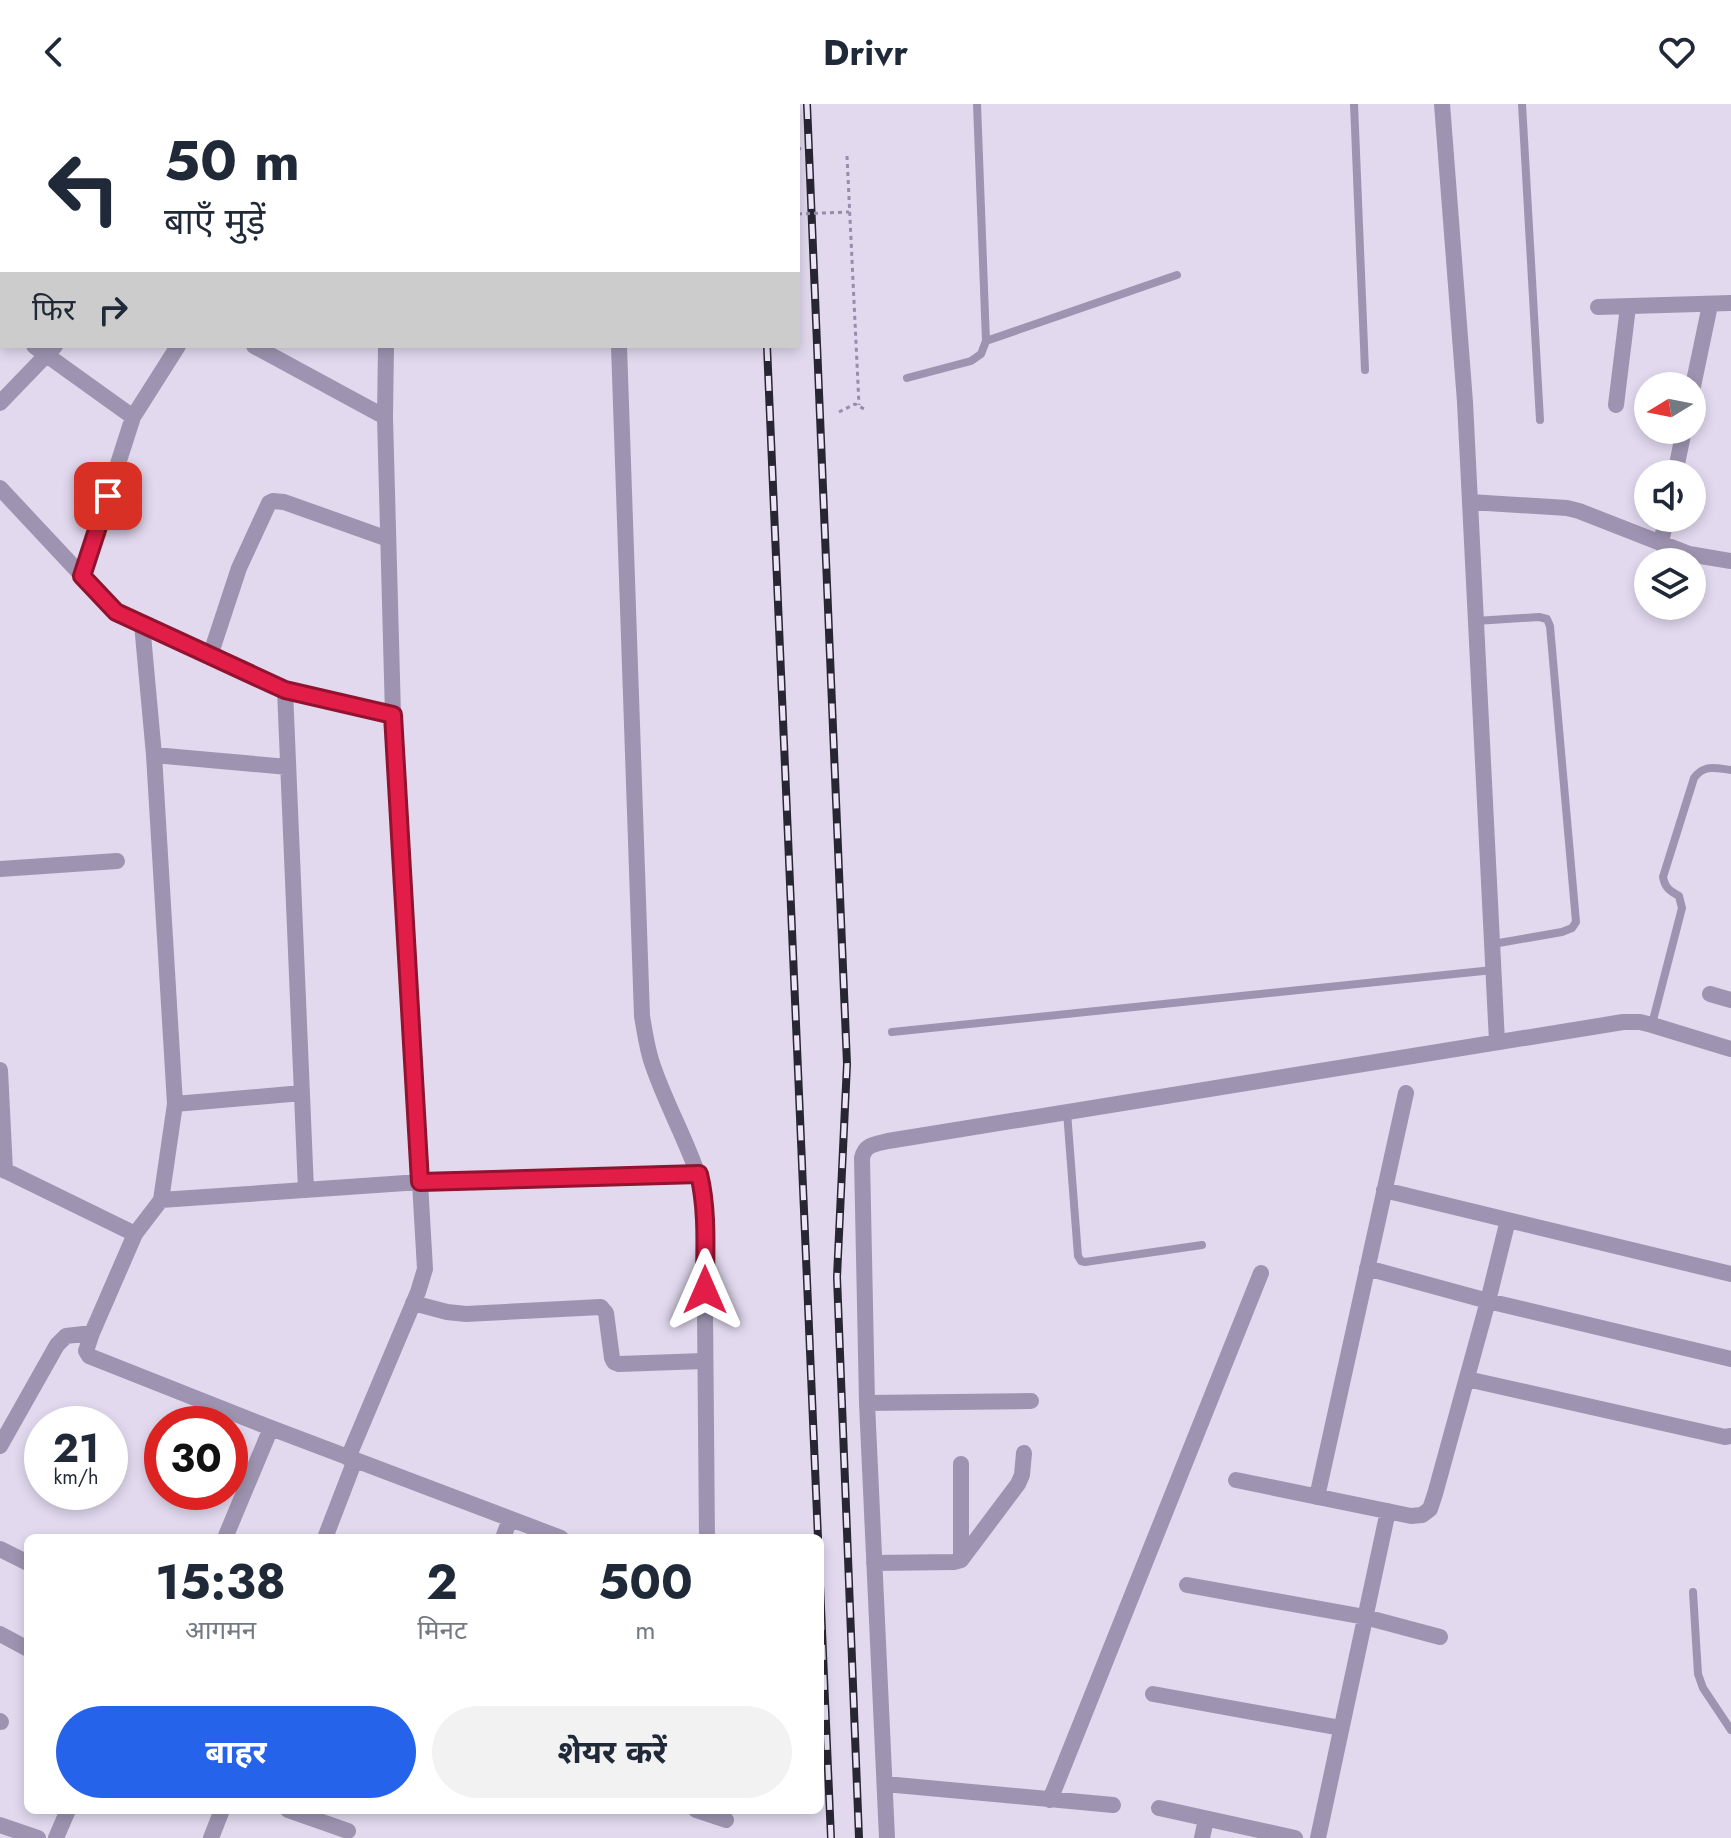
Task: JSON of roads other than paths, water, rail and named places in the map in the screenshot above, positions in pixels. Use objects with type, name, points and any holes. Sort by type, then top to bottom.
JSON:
[{"type":"street","points":[[1442,104],[1465,402],[1497,1042]]},
{"type":"street","points":[[1598,307],[1731,303]]},
{"type":"street","points":[[1696,372],[1710,305]]},
{"type":"street","points":[[1616,405],[1628,307]]},
{"type":"street","points":[[82,576],[133,417],[177,348]]},
{"type":"street","points":[[258,348],[385,417]]},
{"type":"street","points":[[326,1534],[425,1269],[393,715],[386,348]]},
{"type":"street","points":[[619,348],[642,1016],[652,1064],[699,1174],[704,1196],[707,1534]]},
{"type":"street","points":[[0,403],[45,349],[133,417]]},
{"type":"street","points":[[0,488],[116,612],[285,690],[393,715]]},
{"type":"street","points":[[210,656],[239,568],[269,503],[284,502],[388,539]]},
{"type":"street","points":[[1470,502],[1567,508],[1689,554],[1731,561]]},
{"type":"street","points":[[1661,544],[1663,532]]},
{"type":"street","points":[[142,624],[154,755],[175,1104],[161,1200],[135,1234],[86,1351],[89,1356],[271,1428],[550,1534]]},
{"type":"street","points":[[285,690],[306,1190]]},
{"type":"street","points":[[154,755],[288,767]]},
{"type":"street","points":[[0,869],[117,861]]},
{"type":"street","points":[[1710,994],[1731,1000]]},
{"type":"street","points":[[887,1838],[867,1403],[862,1158],[869,1146],[1623,1022],[1652,1025],[1731,1049]]},
{"type":"street","points":[[0,1070],[3,1170],[135,1234]]},
{"type":"street","points":[[175,1104],[302,1093]]},
{"type":"street","points":[[1317,1497],[1406,1093]]},
{"type":"street","points":[[161,1200],[420,1182],[699,1174]]},
{"type":"street","points":[[1384,1190],[1731,1274]]},
{"type":"street","points":[[1236,1480],[1411,1516],[1422,1515],[1430,1509],[1508,1220]]},
{"type":"street","points":[[1367,1268],[1488,1301],[1731,1359]]},
{"type":"street","points":[[1050,1800],[1261,1273]]},
{"type":"street","points":[[413,1303],[466,1314],[601,1307],[606,1313],[614,1362],[704,1361]]},
{"type":"street","points":[[0,1446],[57,1345],[66,1336],[92,1333]]},
{"type":"street","points":[[1467,1379],[1731,1436]]},
{"type":"street","points":[[867,1403],[1031,1401]]},
{"type":"street","points":[[227,1534],[271,1428]]},
{"type":"street","points":[[874,1563],[961,1560],[1018,1484],[1024,1453]]},
{"type":"street","points":[[961,1464],[961,1560]]},
{"type":"street","points":[[1318,1838],[1388,1511]]},
{"type":"street","points":[[504,1534],[510,1519]]},
{"type":"street","points":[[0,1549],[24,1561]]},
{"type":"street","points":[[1187,1585],[1365,1617],[1440,1637]]},
{"type":"street","points":[[0,1634],[24,1647]]},
{"type":"street","points":[[1153,1694],[1341,1728]]},
{"type":"street","points":[[885,1784],[1113,1805]]},
{"type":"street","points":[[1159,1808],[1295,1838]]},
{"type":"street","points":[[56,1838],[66,1814]]},
{"type":"street","points":[[211,1838],[220,1814]]},
{"type":"street","points":[[299,1814],[348,1831]]},
{"type":"street","points":[[725,1815],[727,1838]]},
{"type":"street","points":[[1202,1838],[1206,1819]]},
{"type":"street","points":[[0,1825],[38,1838]]},
{"type":"lane","points":[[907,378],[971,361],[981,354],[986,341],[977,104]]},
{"type":"lane","points":[[1354,104],[1365,370]]},
{"type":"lane","points":[[1522,104],[1540,420]]},
{"type":"lane","points":[[986,341],[1177,275]]},
{"type":"lane","points":[[1475,621],[1539,617],[1547,619],[1550,626],[1576,922],[1572,928],[1562,932],[1492,944]]},
{"type":"lane","points":[[1652,1025],[1682,908],[1679,896],[1669,890],[1663,877],[1694,778],[1704,768],[1731,770]]},
{"type":"lane","points":[[892,1032],[1493,970]]},
{"type":"lane","points":[[1067,1112],[1078,1256],[1081,1261],[1202,1245]]},
{"type":"lane","points":[[1693,1592],[1698,1674],[1703,1688],[1731,1730]]},
{"type":"railway","points":[[807,104],[847,1064],[837,1277],[859,1838]]},
{"type":"railway","points":[[767,348],[818,1534]]},
{"type":"railway","points":[[824,1677],[831,1838]]}]
